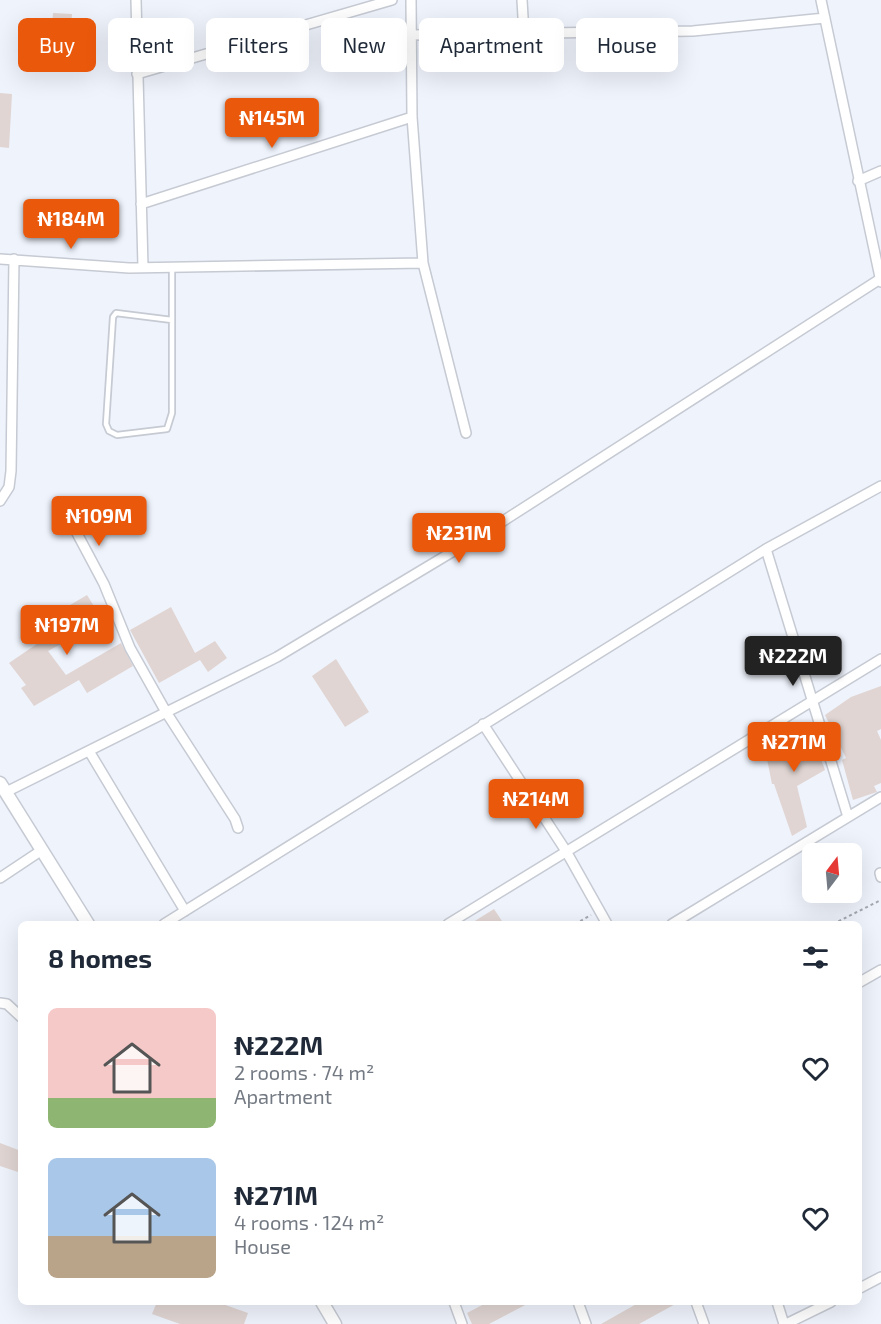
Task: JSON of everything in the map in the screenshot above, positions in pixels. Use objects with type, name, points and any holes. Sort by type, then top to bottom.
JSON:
[{"type":"main road","points":[[3,788],[86,921]]},
{"type":"main road","points":[[326,1305],[335,1324]]},
{"type":"street","points":[[136,0],[136,74],[143,267]]},
{"type":"street","points":[[136,74],[392,0]]},
{"type":"street","points":[[411,0],[412,117],[423,263],[466,433]]},
{"type":"street","points":[[522,0],[523,18]]},
{"type":"street","points":[[3,788],[89,751],[277,657],[497,525],[880,281],[822,0]]},
{"type":"street","points":[[564,33],[693,31],[825,18]]},
{"type":"street","points":[[411,35],[419,35]]},
{"type":"street","points":[[141,204],[412,117]]},
{"type":"street","points":[[858,182],[881,171]]},
{"type":"street","points":[[0,259],[143,267],[423,263]]},
{"type":"street","points":[[0,501],[9,487],[11,471],[14,259]]},
{"type":"street","points":[[169,921],[766,549],[881,486]]},
{"type":"street","points":[[71,522],[104,584],[130,648],[166,712],[235,819],[238,828]]},
{"type":"street","points":[[766,549],[848,817]]},
{"type":"street","points":[[453,921],[881,659]]},
{"type":"street","points":[[483,724],[566,851],[605,921]]},
{"type":"street","points":[[89,751],[185,911]]},
{"type":"street","points":[[677,921],[881,797]]},
{"type":"street","points":[[0,878],[42,850]]},
{"type":"street","points":[[862,981],[881,970]]},
{"type":"street","points":[[0,1003],[7,1004],[18,1014]]},
{"type":"street","points":[[862,1287],[881,1277]]},
{"type":"street","points":[[455,1305],[462,1324]]},
{"type":"street","points":[[579,1305],[586,1324]]},
{"type":"street","points":[[697,1305],[704,1324]]},
{"type":"street","points":[[778,1305],[785,1324],[825,1305]]},
{"type":"lane","points":[[172,266],[172,320],[172,413],[167,429],[117,435],[109,431],[106,424],[113,317],[116,312],[172,320]]},
{"type":"path","points":[[839,921],[881,900]]},
{"type":"path","points":[[580,921],[599,910]]},
{"type":"building","points":[[53,13],[72,14],[72,18],[53,18]]},
{"type":"building","points":[[0,93],[12,94],[9,148],[0,147]]},
{"type":"building","points":[[87,595],[103,621],[48,651],[66,675],[121,643],[133,666],[87,693],[79,680],[34,706],[21,688],[26,685],[9,663],[47,637],[38,624]]},
{"type":"building","points":[[171,607],[195,653],[215,641],[227,658],[208,672],[200,660],[159,683],[130,630]]},
{"type":"building","points":[[336,659],[369,712],[345,727],[312,676]]},
{"type":"building","points":[[881,686],[881,729],[877,731],[881,740],[881,783],[874,786],[877,792],[853,800],[842,760],[846,758],[825,715],[851,697]]},
{"type":"building","points":[[809,726],[825,770],[797,786],[807,827],[792,836],[774,784],[772,784],[764,744],[790,741],[788,733]]},
{"type":"building","points":[[494,909],[502,921],[475,921]]},
{"type":"building","points":[[0,1143],[18,1150],[18,1172],[0,1166]]},
{"type":"building","points":[[156,1305],[225,1305],[248,1313],[244,1324],[180,1324],[152,1314]]},
{"type":"building","points":[[482,1305],[525,1305],[489,1324],[472,1324],[467,1313]]},
{"type":"building","points":[[635,1305],[674,1305],[639,1324],[601,1324]]}]
